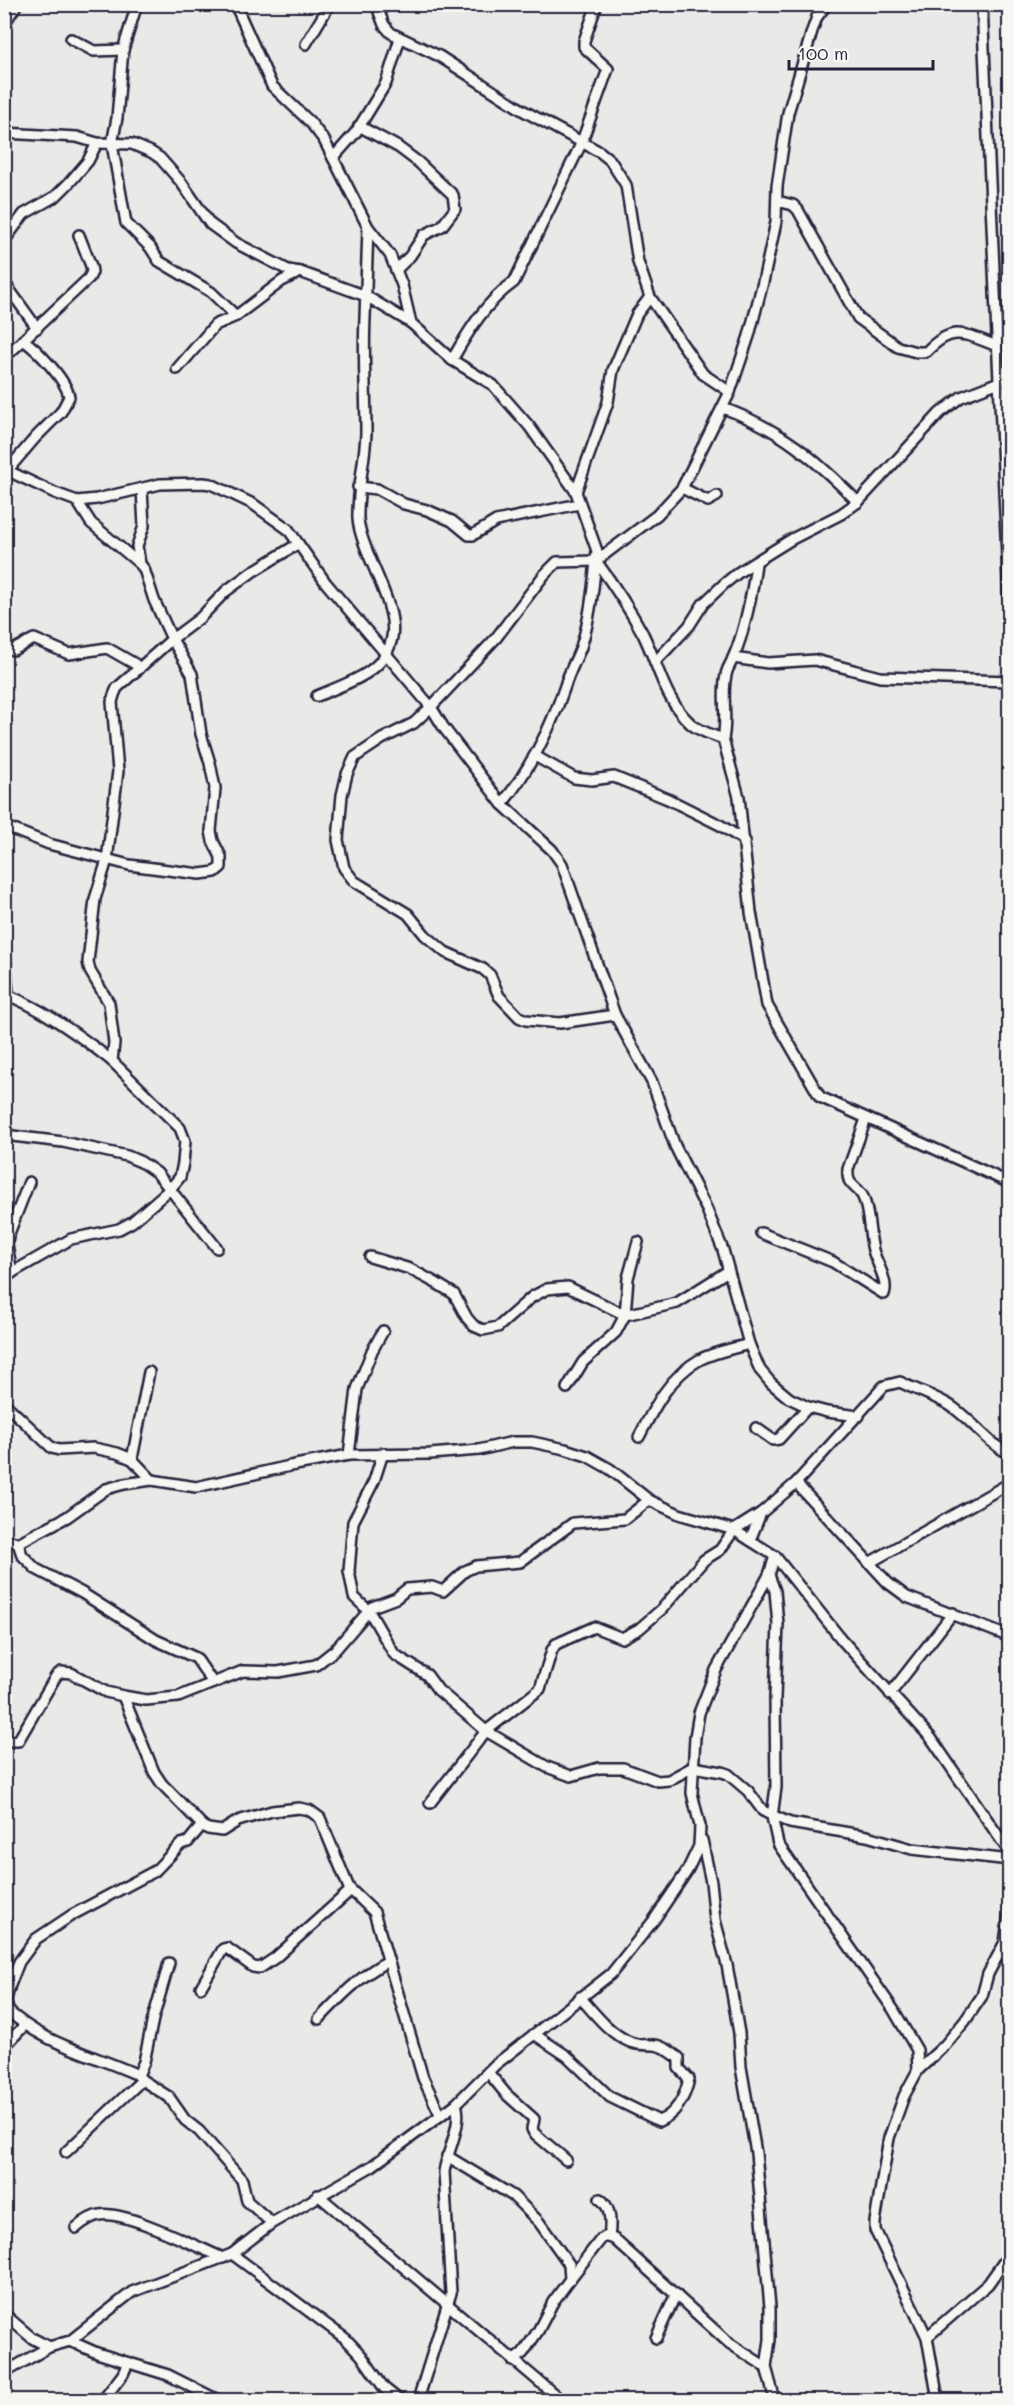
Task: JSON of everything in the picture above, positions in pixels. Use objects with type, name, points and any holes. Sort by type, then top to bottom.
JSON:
[{"type":"street","points":[[4,24],[17,4]]},
{"type":"street","points":[[137,4],[123,50],[117,118],[112,144],[126,224],[150,247],[159,261],[211,292],[236,316]]},
{"type":"street","points":[[235,4],[272,86],[310,122],[324,141],[368,227],[390,255],[402,285],[411,323]]},
{"type":"street","points":[[306,44],[330,4]]},
{"type":"street","points":[[376,4],[384,25],[400,38],[439,56],[524,111],[605,155],[626,185],[635,251],[650,297],[703,374],[730,392]]},
{"type":"street","points":[[452,360],[478,318],[498,294],[514,282],[581,144],[608,69],[584,47],[597,4]]},
{"type":"street","points":[[615,1015],[560,1023],[526,1020],[519,1017],[499,996],[490,975],[483,969],[444,952],[425,935],[408,914],[354,880],[344,868],[338,840],[338,820],[347,774],[355,757],[382,739],[414,723],[431,707],[496,638],[557,562],[596,561],[657,516],[681,488],[723,408],[749,336],[764,282],[776,222],[777,186],[789,113],[812,31],[817,18],[827,4]]},
{"type":"street","points":[[982,4],[1010,624]]},
{"type":"street","points":[[333,158],[359,126],[386,83],[400,38]]},
{"type":"street","points":[[71,39],[94,51],[123,50]]},
{"type":"street","points":[[359,126],[398,147],[418,162],[453,195],[455,209],[442,226],[424,235],[410,256],[396,270]]},
{"type":"street","points":[[4,134],[77,137],[98,143],[132,144],[151,152],[160,158],[181,182],[210,224],[249,251],[288,270],[300,272],[366,296],[411,323],[452,360],[493,385],[529,426],[576,492],[597,551],[590,610],[581,646],[565,685],[560,705],[535,756],[502,804]]},
{"type":"street","points":[[4,241],[24,214],[56,196],[70,182],[88,161],[98,143]]},
{"type":"street","points":[[777,201],[793,205],[798,210],[858,318],[890,342],[898,347],[926,352],[943,337],[965,334],[997,346]]},
{"type":"street","points":[[317,696],[355,680],[379,665],[387,654],[393,636],[391,619],[359,526],[358,486],[366,436],[364,318],[368,227]]},
{"type":"street","points":[[4,358],[76,291],[92,272],[79,235]]},
{"type":"street","points":[[177,369],[216,325],[236,316],[282,281],[300,272]]},
{"type":"street","points":[[4,282],[37,328]]},
{"type":"street","points":[[576,492],[608,402],[613,370],[637,314],[650,297]]},
{"type":"street","points":[[23,340],[34,348],[64,381],[69,397],[62,412],[6,470],[77,501],[160,484],[211,484],[253,504],[275,519],[288,529],[326,583],[431,707],[444,728],[502,804],[552,850],[562,864],[615,1015],[652,1082],[675,1146],[707,1210],[723,1250],[740,1306],[748,1344],[760,1370],[789,1398],[808,1407],[859,1416]]},
{"type":"street","points":[[655,663],[715,593],[739,572],[858,502],[940,413],[961,397],[999,382],[1010,366]]},
{"type":"street","points":[[723,408],[748,417],[803,450],[858,502]]},
{"type":"street","points":[[358,486],[377,489],[404,504],[427,510],[452,521],[469,535],[496,522],[579,504]]},
{"type":"street","points":[[681,488],[708,501],[717,496]]},
{"type":"street","points":[[140,564],[136,546],[144,526],[142,489]]},
{"type":"street","points":[[4,826],[49,844],[129,865],[200,874],[215,872],[220,867],[221,857],[211,831],[215,788],[201,734],[192,674],[172,639],[154,600],[144,569],[91,523],[77,501]]},
{"type":"street","points":[[112,1061],[114,1043],[109,1003],[90,971],[88,962],[95,899],[107,860],[118,762],[112,702],[117,688],[172,639],[200,618],[226,591],[298,544]]},
{"type":"street","points":[[596,561],[621,597],[643,636],[660,681],[679,710],[691,725],[723,739]]},
{"type":"street","points":[[756,563],[751,596],[733,658],[726,672],[724,684],[727,723],[723,739],[739,797],[751,912],[767,1005],[820,1097],[1010,1183]]},
{"type":"street","points":[[4,647],[13,650],[34,639],[69,654],[107,648],[135,664],[139,669]]},
{"type":"street","points":[[733,658],[768,663],[815,660],[888,678],[1010,681]]},
{"type":"street","points":[[535,756],[574,778],[592,780],[614,777],[668,799],[720,825],[745,841]]},
{"type":"street","points":[[4,941],[6,994],[78,1036],[112,1061],[180,1128],[185,1141],[180,1177],[170,1189],[132,1221],[119,1229],[71,1239],[8,1275],[8,1236],[29,1182]]},
{"type":"street","points":[[761,1233],[833,1262],[884,1294],[885,1286],[873,1251],[862,1196],[849,1183],[847,1177],[848,1168],[866,1119]]},
{"type":"street","points":[[4,1135],[63,1142],[141,1161],[157,1173],[217,1248]]},
{"type":"street","points":[[567,1388],[583,1362],[616,1332],[625,1315],[628,1278],[638,1242]]},
{"type":"street","points":[[370,1257],[410,1269],[454,1294],[467,1318],[474,1326],[483,1330],[498,1327],[532,1297],[547,1289],[568,1287],[625,1315],[677,1303],[728,1271]]},
{"type":"street","points":[[350,1455],[357,1389],[372,1351],[383,1331]]},
{"type":"street","points":[[639,1437],[660,1398],[676,1378],[698,1361],[748,1344]]},
{"type":"street","points":[[132,1459],[149,1371]]},
{"type":"street","points":[[430,1803],[486,1731],[540,1689],[556,1644],[594,1627],[622,1638],[639,1629],[662,1609],[704,1560],[720,1550],[734,1530],[761,1513],[796,1483],[884,1386],[900,1382],[950,1406],[972,1422],[998,1448],[1010,1454]]},
{"type":"street","points":[[4,1403],[52,1448],[59,1450],[94,1448],[132,1459],[152,1480]]},
{"type":"street","points":[[756,1428],[773,1440],[779,1439],[808,1407]]},
{"type":"street","points":[[4,1539],[18,1543],[67,1517],[106,1489],[124,1484],[152,1480],[196,1487],[350,1455],[479,1450],[513,1442],[532,1442],[565,1449],[587,1456],[610,1469],[649,1500],[679,1514],[734,1530],[775,1556],[842,1640],[931,1738],[1010,1853]]},
{"type":"street","points":[[383,1453],[374,1481],[353,1522],[349,1571],[354,1597],[369,1611],[394,1654],[427,1675],[438,1690],[486,1731],[548,1767],[571,1776],[599,1768],[616,1767],[658,1781],[669,1780],[693,1767],[728,1774],[748,1791],[763,1811],[772,1817],[790,1823],[867,1836],[912,1849],[1010,1860]]},
{"type":"street","points":[[796,1483],[868,1563],[888,1583],[907,1597],[1010,1637]]},
{"type":"street","points":[[868,1563],[1010,1483]]},
{"type":"street","points":[[4,1741],[18,1741],[56,1676],[61,1672],[71,1673],[106,1692],[146,1700],[178,1697],[243,1671],[278,1671],[316,1665],[335,1650],[369,1611],[383,1601],[396,1598],[407,1589],[432,1587],[443,1591],[465,1571],[476,1566],[520,1562],[573,1523],[625,1519],[649,1500]]},
{"type":"street","points":[[750,1540],[761,1513]]},
{"type":"street","points":[[18,1543],[22,1555],[36,1569],[82,1593],[156,1640],[196,1658],[213,1683]]},
{"type":"street","points":[[775,1556],[769,1575],[733,1637],[704,1697],[695,1737],[692,1793],[711,1882],[715,1920],[727,1965],[756,2153],[770,2307],[770,2340],[766,2367],[775,2400]]},
{"type":"street","points":[[769,1575],[775,1591],[778,1624],[775,1698],[776,1787],[772,1817],[778,1844],[872,1978],[917,2050],[918,2070]]},
{"type":"street","points":[[890,1694],[953,1614]]},
{"type":"street","points":[[123,1696],[154,1772],[162,1784],[208,1829],[222,1831],[238,1821],[272,1811],[299,1808],[309,1810],[320,1818],[351,1890],[374,1912],[423,2078],[441,2114]]},
{"type":"street","points":[[202,1825],[188,1842],[181,1844],[155,1871],[79,1911],[36,1939],[20,1962],[10,1985],[6,2009],[24,2026],[52,2042],[140,2078],[169,2097],[185,2120],[199,2131],[242,2181],[247,2201],[272,2223]]},
{"type":"street","points":[[4,2373],[49,2347],[70,2341],[132,2292],[228,2256],[272,2223],[372,2166],[456,2104],[488,2072],[611,1974],[654,1920],[687,1871],[699,1845],[700,1826]]},
{"type":"street","points":[[201,1988],[223,1949],[227,1948],[253,1967],[260,1968],[275,1958],[351,1890]]},
{"type":"street","points":[[938,2400],[927,2337],[875,2230],[875,2222],[889,2138],[904,2096],[918,2070],[945,2045],[982,1996],[988,1974],[1005,1942],[1010,1908]]},
{"type":"street","points":[[319,2019],[365,1976],[388,1961]]},
{"type":"street","points":[[66,2152],[140,2078],[153,2019],[169,1963]]},
{"type":"street","points":[[534,2034],[567,2056],[610,2097],[659,2121],[670,2117],[687,2088],[688,2079],[679,2068],[679,2058],[661,2047],[628,2041],[601,2020],[580,1997]]},
{"type":"street","points":[[4,2047],[24,2026]]},
{"type":"street","points":[[488,2072],[506,2094],[534,2119],[532,2129],[534,2133],[566,2160]]},
{"type":"street","points":[[418,2400],[451,2293],[452,2281],[445,2204],[447,2156],[458,2120],[456,2104]]},
{"type":"street","points":[[447,2156],[513,2196],[539,2222],[569,2264],[570,2279]]},
{"type":"street","points":[[318,2195],[561,2400]]},
{"type":"street","points":[[600,2199],[605,2202],[610,2216],[609,2237]]},
{"type":"street","points":[[76,2228],[85,2220],[112,2214],[228,2256],[346,2339],[362,2355],[384,2388],[399,2400]]},
{"type":"street","points":[[609,2237],[729,2343],[766,2367]]},
{"type":"street","points":[[513,2361],[533,2338],[553,2302],[570,2279],[601,2239],[609,2237]]},
{"type":"street","points":[[927,2337],[988,2284],[1010,2253]]},
{"type":"street","points":[[656,2338],[676,2294]]},
{"type":"street","points":[[4,2314],[32,2338],[49,2347]]},
{"type":"street","points":[[70,2341],[97,2353],[168,2375],[218,2400]]},
{"type":"street","points":[[104,2400],[128,2363]]}]
